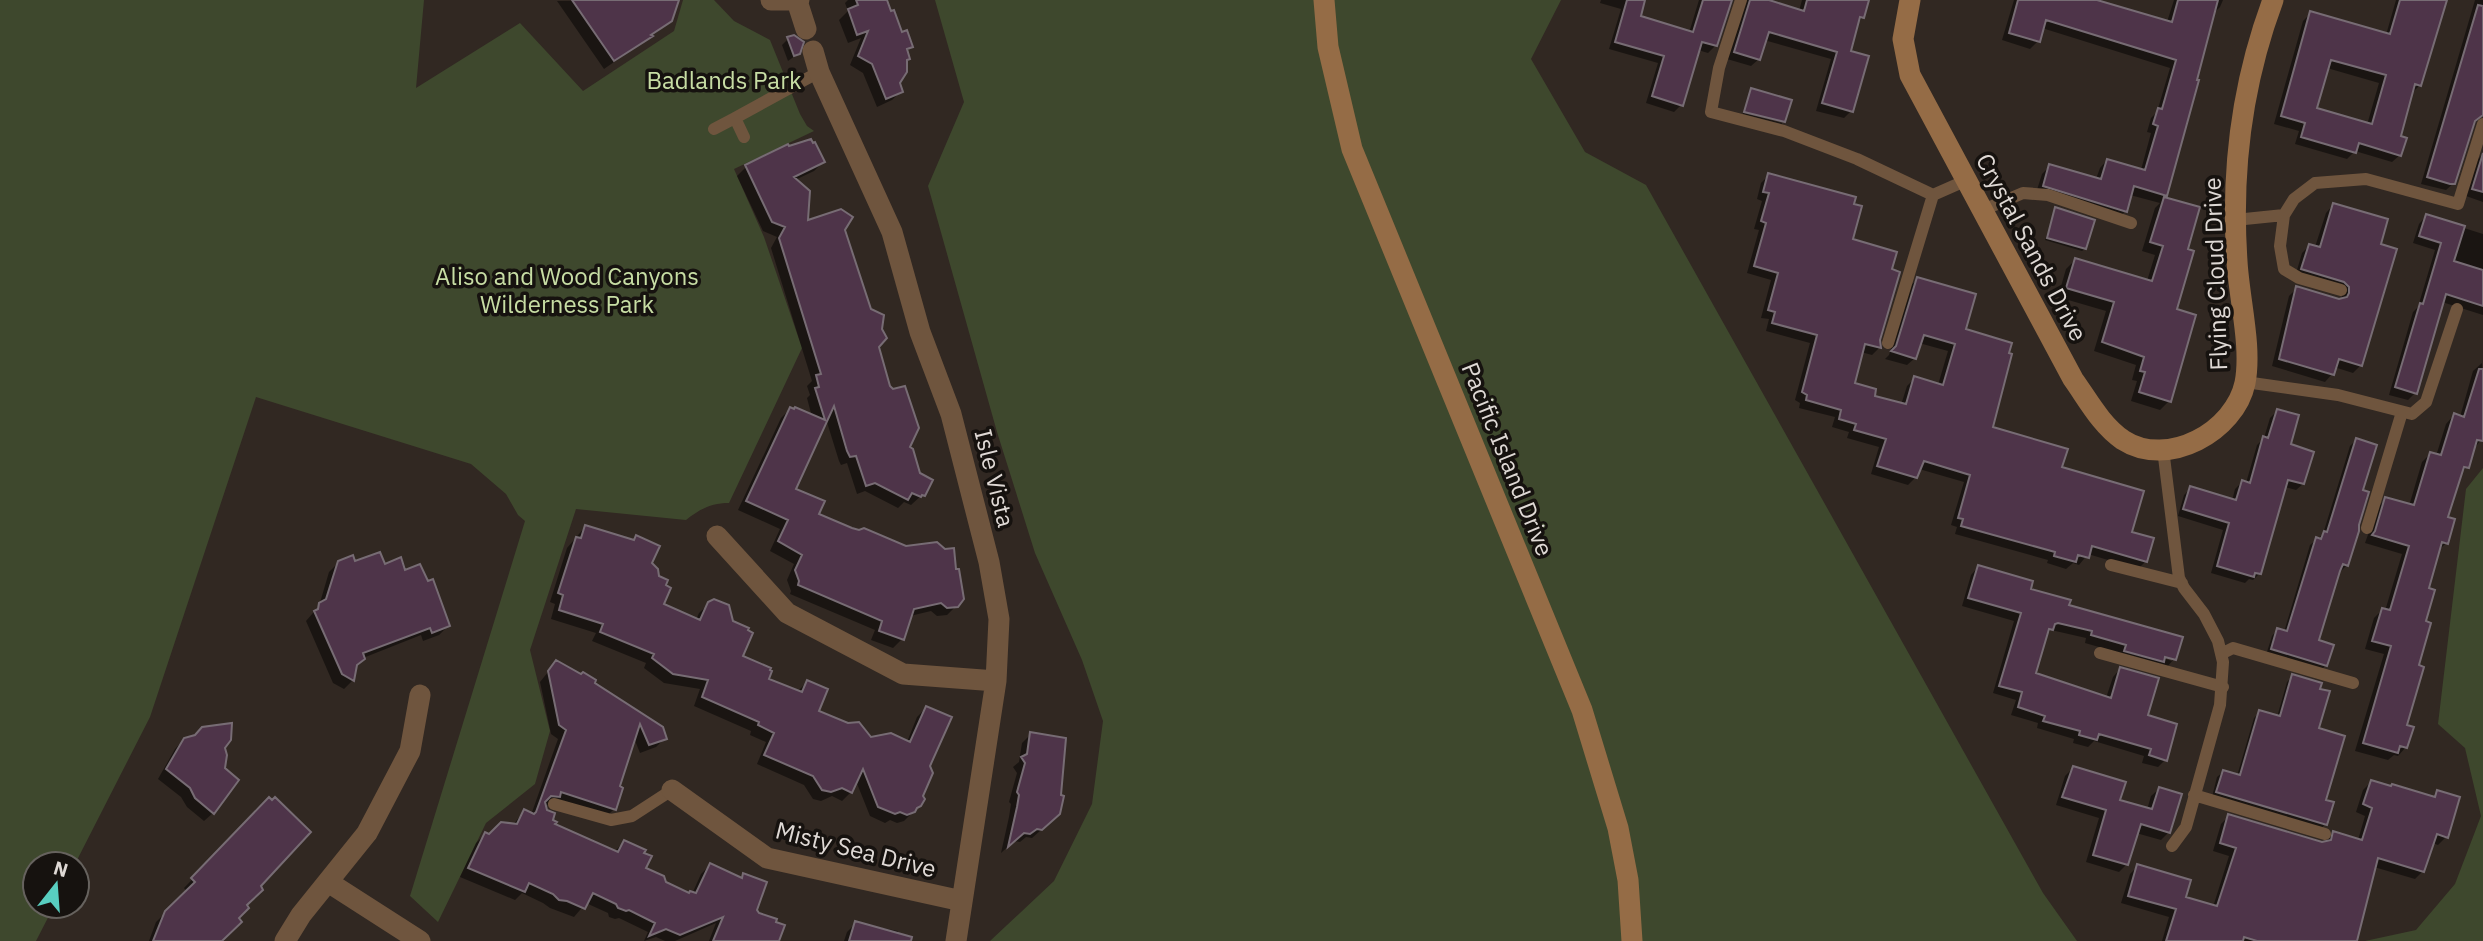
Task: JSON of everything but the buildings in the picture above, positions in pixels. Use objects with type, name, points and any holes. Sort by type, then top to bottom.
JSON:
[{"type":"street","points":[[771,0],[798,0],[806,29]]},
{"type":"street","name":"Pacific Island Drive","points":[[1324,0],[1328,47],[1352,149],[1582,710],[1618,828],[1628,880],[1632,941]]},
{"type":"street","name":"Crystal Sands Drive","points":[[1910,0],[1903,39],[1910,75],[2073,379],[2106,425],[2125,441],[2147,448],[2164,449],[2192,443]]},
{"type":"street","name":"Flying Cloud Drive","points":[[2192,443],[2219,427],[2238,403],[2245,382],[2246,355],[2235,220],[2237,161],[2247,92],[2273,0]]},
{"type":"street","name":"Isle Vista","points":[[813,51],[819,72],[892,232],[920,332],[951,414],[989,562],[999,619],[996,681],[956,941]]},
{"type":"street","points":[[717,536],[787,613],[903,674],[996,681]]},
{"type":"street","points":[[285,941],[300,915],[367,833],[410,751],[420,695]]},
{"type":"street","name":"Misty Sea Drive","points":[[671,790],[767,858],[962,901]]},
{"type":"street","points":[[328,882],[420,941]]},
{"type":"lane","points":[[1741,0],[1719,68],[1711,112],[1784,131],[1857,159],[1933,195],[1967,180]]},
{"type":"lane","points":[[714,129],[819,72]]},
{"type":"lane","points":[[736,118],[744,137]]},
{"type":"lane","points":[[2341,290],[2299,278],[2284,269],[2280,247],[2284,215],[2294,199],[2315,183],[2366,179],[2458,204],[2483,124]]},
{"type":"lane","points":[[1983,210],[2023,193],[2048,195],[2131,223]]},
{"type":"lane","points":[[1888,344],[1933,195]]},
{"type":"lane","points":[[2235,220],[2284,215]]},
{"type":"lane","points":[[2245,382],[2338,395],[2412,414],[2426,402],[2457,309]]},
{"type":"lane","points":[[2367,528],[2402,412]]},
{"type":"lane","points":[[2164,449],[2174,549],[2182,583],[2204,614],[2218,641],[2223,662],[2223,687],[2186,827],[2172,846]]},
{"type":"lane","points":[[2111,565],[2182,583]]},
{"type":"lane","points":[[2221,654],[2233,648],[2353,683]]},
{"type":"lane","points":[[2100,653],[2223,687]]},
{"type":"lane","points":[[554,804],[611,820],[632,816],[671,790]]},
{"type":"lane","points":[[2194,795],[2325,834]]},
{"type":"green space","name":"Aliso and Wood Canyons Wilderness Park","points":[[0,0],[424,0],[416,88],[520,23],[583,91],[674,31],[683,0],[714,0],[734,21],[770,40],[800,114],[807,126],[814,131],[734,169],[764,237],[802,348],[729,503],[706,507],[686,520],[576,509],[530,650],[550,731],[535,784],[486,823],[438,922],[410,896],[525,521],[518,515],[506,494],[471,464],[256,397],[150,717],[82,850],[21,850],[21,920],[47,920],[36,941],[0,941]]},
{"type":"green space","points":[[935,0],[1561,0],[1531,59],[1585,152],[1646,185],[2043,893],[2077,941],[990,941],[1054,881],[1092,804],[1103,721],[1082,660],[1035,553],[997,432],[928,186],[964,102]]},
{"type":"green space","points":[[2483,468],[2483,941],[2365,941],[2416,930],[2455,884],[2481,816],[2465,748],[2438,724],[2466,489]]},
{"type":"park label","name":"Badlands Park","points":[[724,80]]}]
